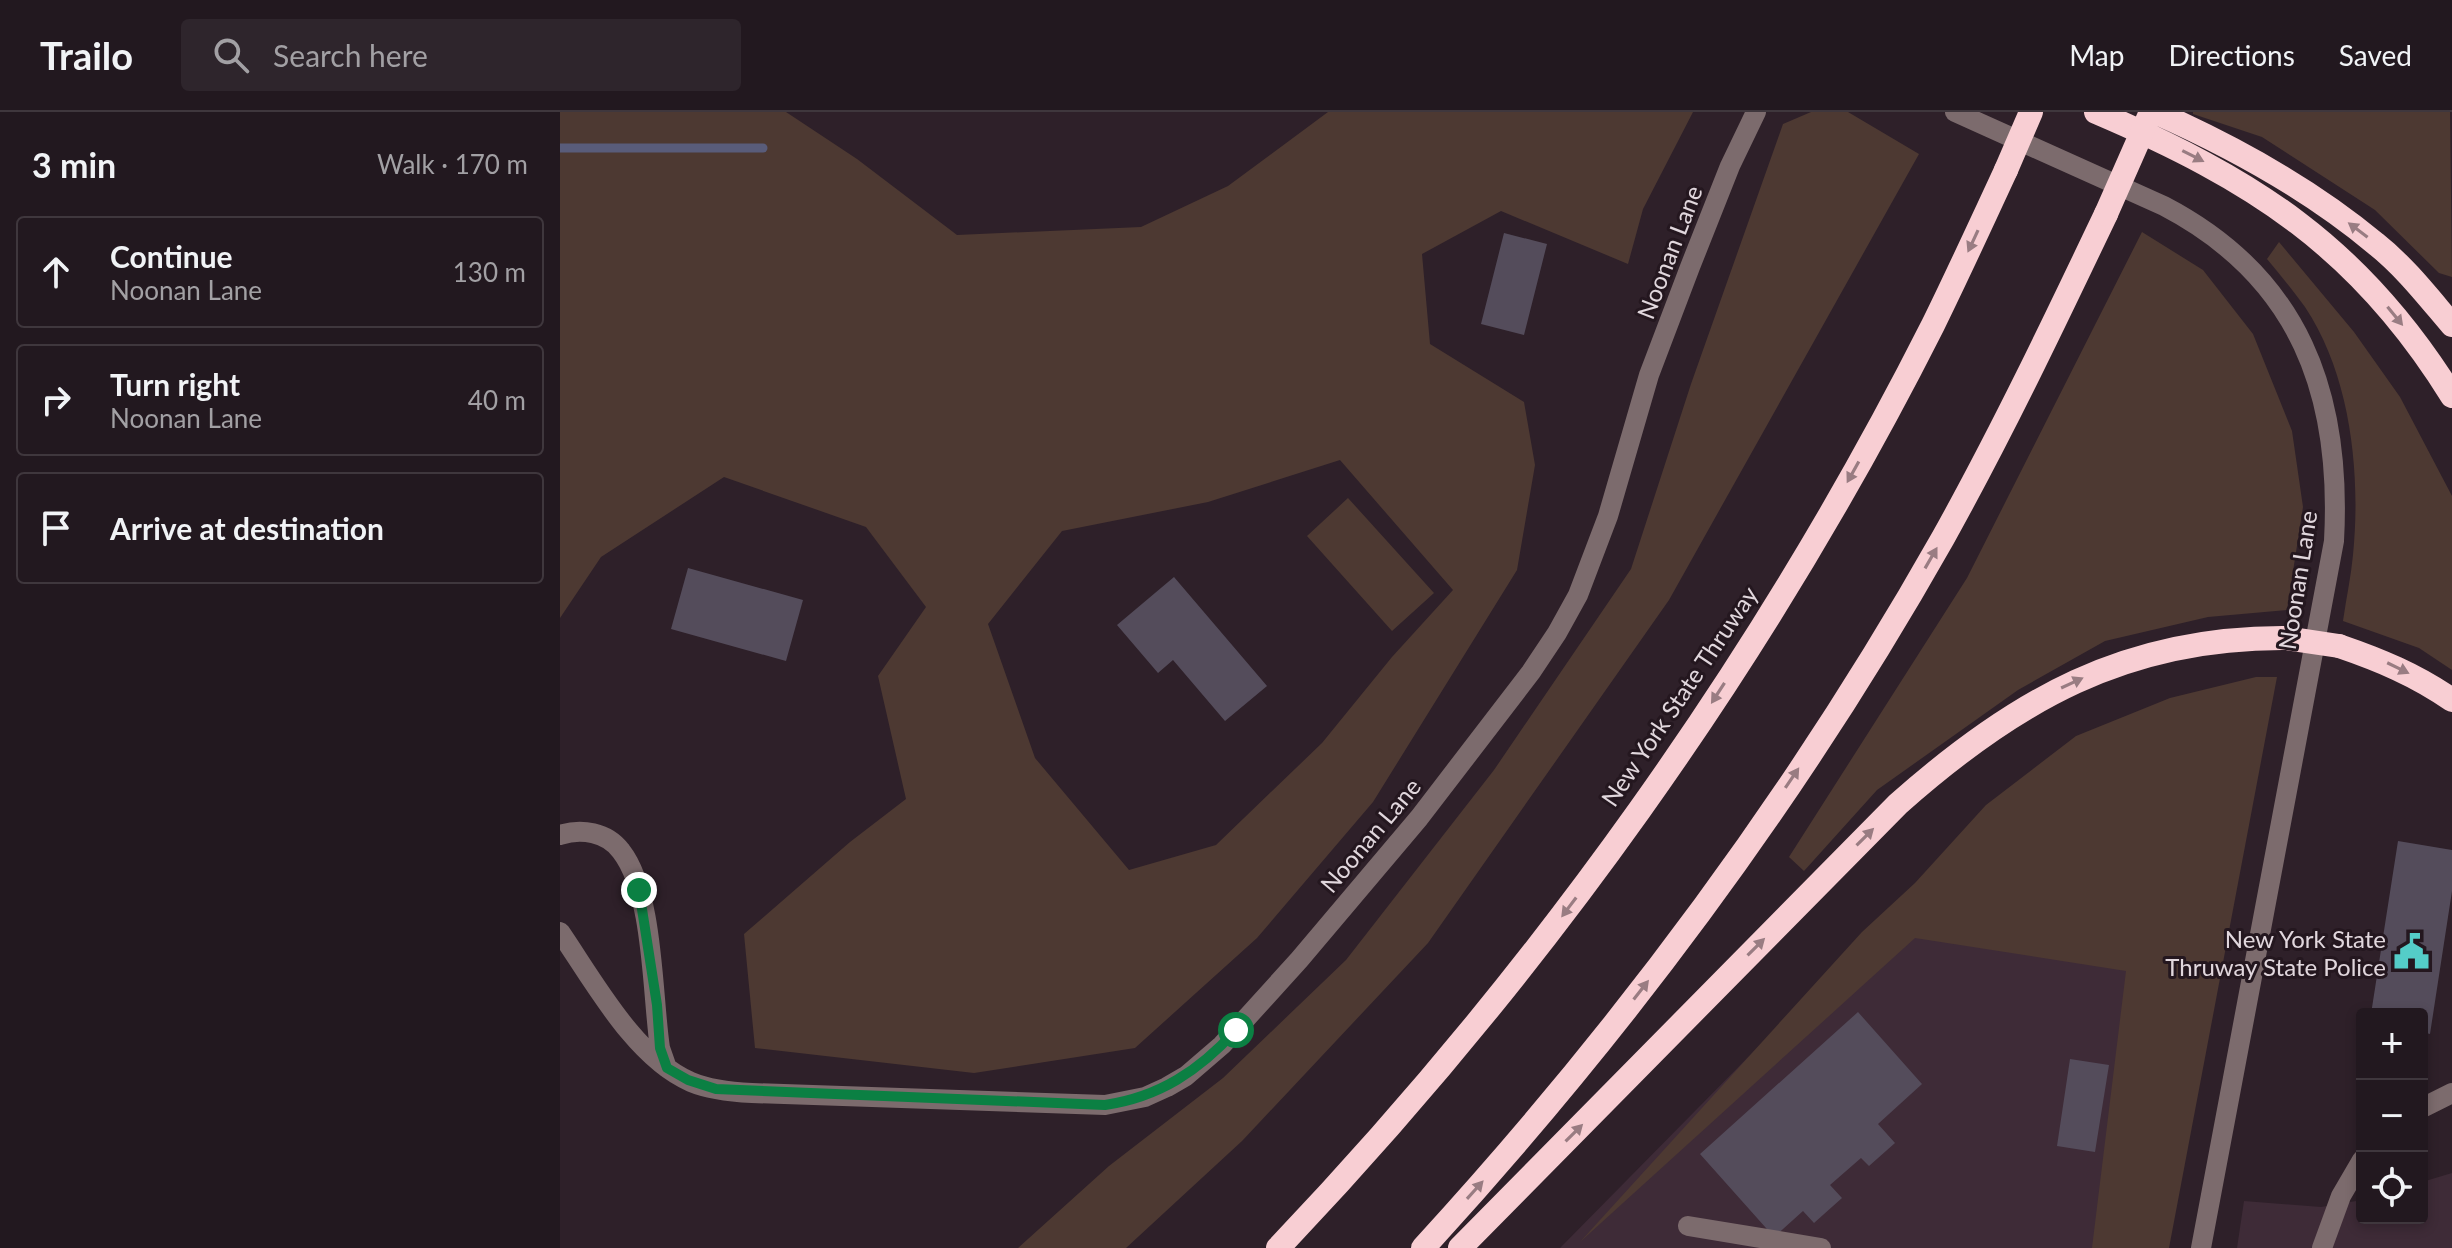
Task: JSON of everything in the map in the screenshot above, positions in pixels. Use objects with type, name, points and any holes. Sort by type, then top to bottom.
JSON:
[{"type":"highway","name":"New York State Thruway","points":[[1278,1248],[1419,1093],[1520,971],[1610,851],[1701,719],[1850,478],[1933,324],[2031,112]]},
{"type":"highway","points":[[2096,112],[2165,141],[2215,167],[2306,228],[2364,280],[2390,309],[2452,396]]},
{"type":"highway","points":[[1423,1248],[1553,1100],[1654,973],[1751,840],[1847,695],[1943,538],[1987,455],[2153,112],[2251,158],[2315,198],[2377,245],[2404,270],[2452,325]]},
{"type":"highway","points":[[1460,1248],[1898,804],[1968,744],[2046,696],[2120,663],[2199,643],[2240,637],[2286,638],[2339,646],[2385,661],[2423,680],[2452,700]]},
{"type":"street","name":"Noonan Lane","points":[[560,932],[628,1028],[667,1068],[701,1086],[730,1092],[1078,1106],[1105,1105],[1145,1097],[1186,1076],[1204,1062],[1299,960],[1402,839],[1477,744],[1557,633],[1578,595],[1604,529],[1649,375],[1730,166],[1756,112]]},
{"type":"street","name":"Noonan Lane","points":[[1955,112],[2164,206],[2195,222],[2226,244],[2259,279],[2291,322],[2314,369],[2326,408],[2334,454],[2334,541],[2201,1248]]},
{"type":"street","points":[[560,835],[584,831],[604,837],[620,849],[631,868],[645,920],[660,1048],[667,1068]]},
{"type":"street","points":[[2428,1105],[2452,1093]]},
{"type":"street","points":[[2322,1248],[2341,1196],[2356,1170]]},
{"type":"street","points":[[1688,1226],[1821,1248]]},
{"type":"shaded area","points":[[560,112],[786,112],[857,159],[957,235],[1141,227],[1228,186],[1328,112],[1693,112],[1643,209],[1628,264],[1501,211],[1422,254],[1430,344],[1524,402],[1535,465],[1517,570],[1373,802],[1257,938],[1135,1048],[974,1073],[755,1048],[744,934],[850,842],[906,799],[878,676],[926,607],[866,527],[724,477],[601,557],[560,618]],"holes":[[[1340,460],[1453,590],[1392,657],[1322,743],[1216,845],[1129,870],[1035,758],[988,624],[1062,531],[1208,502]]]},
{"type":"shaded area","points":[[1811,112],[1848,112],[1919,154],[1669,600],[1428,943],[1242,1141],[1126,1248],[1018,1248],[1109,1166],[1223,1078],[1346,960],[1494,770],[1631,569],[1691,384],[1783,124]]},
{"type":"shaded area","points":[[2193,112],[2450,112],[2452,277],[2439,273],[2375,210],[2262,137]]},
{"type":"shaded area","points":[[2142,232],[2203,270],[2253,334],[2292,431],[2303,507],[2287,610],[2208,617],[2105,641],[2018,690],[1877,790],[1804,871],[1789,857],[1967,578]]},
{"type":"shaded area","points":[[2279,242],[2354,332],[2400,397],[2452,496],[2452,670],[2419,648],[2343,621],[2355,524],[2349,426],[2343,394],[2321,334],[2305,307],[2267,259]]},
{"type":"shaded area","points":[[1348,498],[1434,593],[1392,631],[1307,536]]},
{"type":"shaded area","points":[[2256,677],[2277,677],[2169,1248],[2092,1248],[2126,971],[1915,938],[1580,1242],[1862,932],[1915,883],[1986,805],[2076,736],[2170,698]]},
{"type":"shaded area","points":[[2215,873],[2156,1248],[1560,1248],[1833,971],[1944,883]]},
{"type":"shaded area","points":[[2452,1173],[2452,1248],[2237,1248],[2244,1201],[2321,1207],[2356,1201],[2356,1224],[2428,1224],[2428,1180]]},
{"type":"building","points":[[1504,233],[1547,244],[1524,335],[1481,324]]},
{"type":"building","points":[[688,568],[803,600],[786,661],[671,629]]},
{"type":"building","points":[[1174,577],[1267,686],[1225,721],[1173,660],[1158,673],[1117,625]]},
{"type":"building","name":"New York State Thruway State Police","points":[[2398,841],[2452,850],[2452,891],[2430,1034],[2428,1008],[2372,1008]]},
{"type":"building","points":[[1858,1012],[1922,1084],[1878,1124],[1895,1143],[1869,1166],[1861,1158],[1830,1185],[1842,1198],[1814,1223],[1803,1211],[1774,1237],[1700,1154]]},
{"type":"building","points":[[2070,1059],[2109,1065],[2095,1152],[2057,1146]]},
{"type":"waterway","points":[[560,148],[763,148]]},
{"type":"place","name":"New York State Thruway State Police","points":[[2412,952]]},
{"type":"route","points":[[639,890],[657,1005],[660,1048],[667,1068],[701,1086],[730,1092],[1105,1105],[1145,1097],[1167,1087],[1204,1062],[1236,1030]]}]
